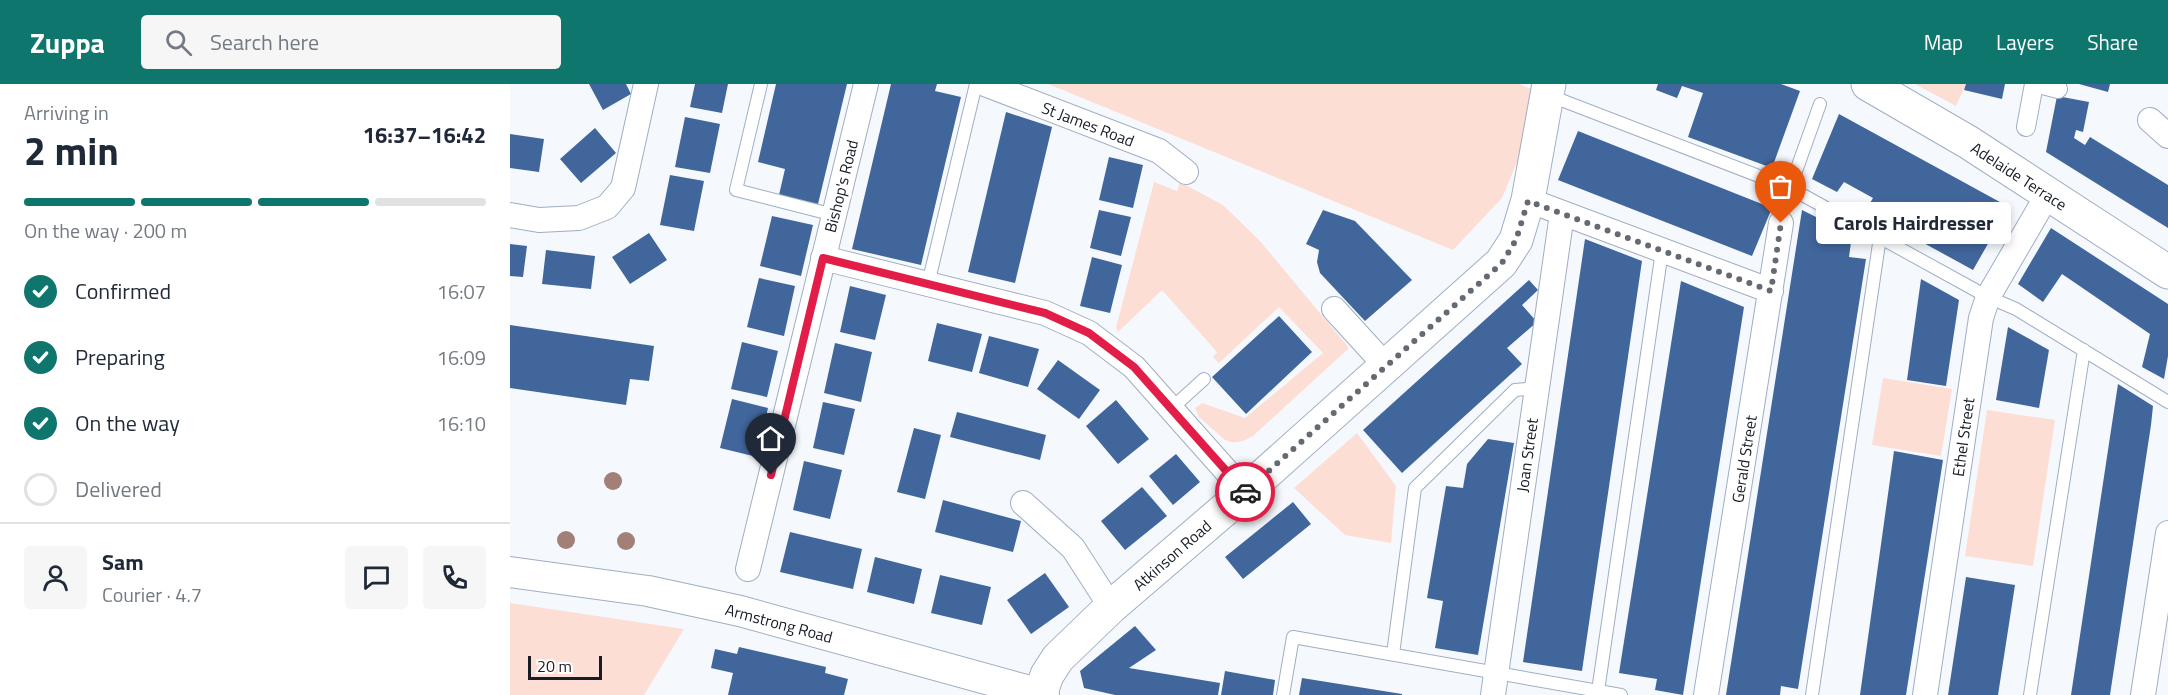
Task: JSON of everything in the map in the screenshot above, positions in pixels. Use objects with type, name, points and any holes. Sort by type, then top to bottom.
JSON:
[{"type":"main road","name":"Adelaide Terrace","points":[[1868,84],[1968,142],[2168,272]]},
{"type":"main road","name":"Atkinson Road","points":[[1041,695],[1047,675],[1058,658],[1111,607],[1245,492],[1502,263],[1516,240],[1528,201],[1548,89]]},
{"type":"street","points":[[510,215],[539,220],[579,219],[607,207],[623,188],[646,84]]},
{"type":"street","name":"Bishop's Road","points":[[748,569],[866,84]]},
{"type":"street","name":"St James Road","points":[[985,84],[1159,151],[1186,172]]},
{"type":"street","points":[[2026,127],[2036,84],[2058,89]]},
{"type":"street","name":"Ethel Street","points":[[1925,695],[1981,318],[1988,297],[2048,194]]},
{"type":"street","points":[[1528,201],[1771,291]]},
{"type":"street","name":"Joan Street","points":[[1495,684],[1562,214]]},
{"type":"street","name":"Gerald Street","points":[[1706,695],[1781,223]]},
{"type":"street","points":[[823,258],[1045,313],[1089,333],[1134,367],[1245,492]]},
{"type":"street","points":[[1334,309],[1386,366]]},
{"type":"street","points":[[1023,503],[1073,548],[1111,607]]},
{"type":"street","points":[[2144,695],[2168,533]]},
{"type":"street","name":"Armstrong Road","points":[[510,572],[648,591],[740,611],[1041,695]]},
{"type":"lane","points":[[761,84],[736,190],[834,215]]},
{"type":"lane","points":[[928,284],[976,84]]},
{"type":"lane","points":[[1548,89],[1790,188],[1988,297],[2016,309],[2168,402]]},
{"type":"lane","points":[[1790,188],[1820,104]]},
{"type":"lane","points":[[1812,695],[1880,237]]},
{"type":"lane","points":[[1598,691],[1662,251]]},
{"type":"lane","points":[[2030,695],[2084,350]]},
{"type":"lane","points":[[1171,409],[1204,379]]},
{"type":"lane","points":[[1393,654],[1415,488],[1515,390],[1536,388]]},
{"type":"lane","points":[[1284,695],[1293,637],[1393,654],[1495,684],[1598,691],[1621,695]]},
{"type":"shaded area","points":[[1048,84],[1519,84],[1534,90],[1527,138],[1502,198],[1453,250]]},
{"type":"shaded area","points":[[1915,84],[1966,84],[1956,106]]},
{"type":"shaded area","points":[[1154,182],[1177,191],[1180,182],[1223,205],[1260,241],[1349,348],[1253,436],[1243,441],[1225,440],[1199,417],[1195,408],[1202,403],[1245,418],[1323,353],[1279,307],[1219,363],[1213,357],[1217,352],[1162,290],[1118,332],[1116,328]]},
{"type":"shaded area","points":[[1883,378],[1952,389],[1941,456],[1872,445]]},
{"type":"shaded area","points":[[1987,410],[2055,420],[2033,566],[1965,556]]},
{"type":"shaded area","points":[[1357,433],[1396,486],[1391,543],[1345,535],[1294,488]]},
{"type":"shaded area","points":[[510,603],[684,629],[644,695],[510,695]]},
{"type":"building","points":[[589,84],[626,84],[631,94],[603,110]]},
{"type":"building","points":[[695,84],[728,84],[722,113],[690,107]]},
{"type":"building","points":[[776,84],[847,84],[818,204],[779,195],[785,169],[758,162]]},
{"type":"building","points":[[891,84],[937,84],[935,91],[961,97],[921,265],[852,249]]},
{"type":"building","points":[[1658,84],[1781,84],[1800,91],[1772,168],[1688,137],[1703,93],[1682,86],[1677,98],[1656,90]]},
{"type":"building","points":[[1966,84],[2005,84],[2002,99],[1964,90]]},
{"type":"building","points":[[2079,84],[2110,84],[2108,92]]},
{"type":"building","points":[[2057,96],[2089,102],[2083,132],[2076,130],[2074,138],[2085,145],[2090,137],[2168,185],[2168,228],[2046,152]]},
{"type":"building","points":[[1006,112],[1052,127],[1015,283],[968,272]]},
{"type":"building","points":[[1839,114],[2009,207],[1973,270],[1920,241],[1931,224],[1901,208],[1891,226],[1864,213],[1873,198],[1844,182],[1837,192],[1812,179]]},
{"type":"building","points":[[685,117],[720,124],[710,173],[675,167]]},
{"type":"building","points":[[595,128],[616,153],[581,183],[560,159]]},
{"type":"building","points":[[1578,131],[1772,208],[1752,256],[1558,180]]},
{"type":"building","points":[[510,134],[544,139],[539,172],[510,168]]},
{"type":"building","points":[[1109,157],[1143,165],[1133,208],[1099,200]]},
{"type":"building","points":[[670,175],[704,181],[694,231],[660,225]]},
{"type":"building","points":[[1099,210],[1131,217],[1121,256],[1090,248]]},
{"type":"building","points":[[1323,210],[1355,221],[1412,280],[1365,321],[1320,273],[1317,262],[1319,250],[1306,244]]},
{"type":"building","points":[[1802,210],[1852,235],[1849,257],[1866,259],[1798,689],[1781,686],[1780,695],[1726,695]]},
{"type":"building","points":[[772,216],[813,225],[801,276],[760,266]]},
{"type":"building","points":[[2051,228],[2168,304],[2168,356],[2164,379],[2142,367],[2150,334],[2062,274],[2043,302],[2018,284]]},
{"type":"building","points":[[649,233],[667,260],[630,284],[612,257]]},
{"type":"building","points":[[1585,239],[1642,261],[1582,671],[1523,662]]},
{"type":"building","points":[[510,244],[527,246],[523,277],[510,276]]},
{"type":"building","points":[[546,250],[595,256],[591,289],[542,284]]},
{"type":"building","points":[[1092,257],[1122,265],[1110,313],[1080,306]]},
{"type":"building","points":[[759,278],[795,286],[784,336],[747,327]]},
{"type":"building","points":[[1921,279],[1959,300],[1946,386],[1907,380]]},
{"type":"building","points":[[1529,280],[1538,290],[1522,305],[1537,322],[1507,348],[1522,364],[1402,473],[1363,430]]},
{"type":"building","points":[[1681,281],[1744,307],[1683,695],[1655,690],[1657,679],[1619,673]]},
{"type":"building","points":[[850,286],[886,295],[875,340],[840,332]]},
{"type":"building","points":[[1279,316],[1312,352],[1246,414],[1212,377]]},
{"type":"building","points":[[937,323],[982,334],[972,372],[928,361]]},
{"type":"building","points":[[510,325],[654,346],[649,381],[630,379],[626,405],[510,388]]},
{"type":"building","points":[[2008,327],[2049,350],[2039,408],[1996,400]]},
{"type":"building","points":[[989,336],[1039,349],[1028,387],[979,373]]},
{"type":"building","points":[[742,342],[778,351],[767,397],[731,389]]},
{"type":"building","points":[[835,343],[872,352],[861,402],[824,393]]},
{"type":"building","points":[[1058,360],[1100,390],[1079,419],[1037,389]]},
{"type":"building","points":[[2118,384],[2153,406],[2151,425],[2110,695],[2071,695]]},
{"type":"building","points":[[732,399],[768,408],[757,457],[720,448]]},
{"type":"building","points":[[1116,400],[1149,439],[1118,464],[1086,426]]},
{"type":"building","points":[[823,402],[855,409],[844,455],[813,448]]},
{"type":"building","points":[[957,412],[1046,435],[1040,460],[950,437]]},
{"type":"building","points":[[914,428],[941,435],[925,499],[897,492]]},
{"type":"building","points":[[1488,439],[1514,443],[1478,655],[1435,648],[1443,601],[1427,598],[1446,486],[1463,488],[1467,464]]},
{"type":"building","points":[[1894,451],[1943,460],[1906,695],[1860,695]]},
{"type":"building","points":[[1176,454],[1200,482],[1173,505],[1149,476]]},
{"type":"building","points":[[804,461],[842,470],[830,519],[793,510]]},
{"type":"building","points":[[1142,487],[1167,516],[1125,550],[1101,521]]},
{"type":"building","points":[[943,500],[1021,521],[1013,552],[935,532]]},
{"type":"building","points":[[1293,502],[1311,524],[1243,579],[1225,557]]},
{"type":"building","points":[[790,532],[862,549],[853,589],[780,572]]},
{"type":"building","points":[[875,557],[922,569],[914,604],[867,592]]},
{"type":"building","points":[[1045,573],[1069,607],[1031,634],[1007,600]]},
{"type":"building","points":[[940,575],[991,587],[982,625],[931,613]]},
{"type":"building","points":[[1966,577],[2015,585],[1998,695],[1948,695]]},
{"type":"building","points":[[1135,626],[1156,650],[1129,668],[1220,683],[1218,695],[1115,695],[1084,688],[1080,671]]},
{"type":"building","points":[[739,647],[826,667],[825,673],[848,679],[844,695],[728,695],[733,673],[711,668],[715,649],[737,654]]},
{"type":"building","points":[[1225,671],[1275,680],[1273,695],[1221,695]]},
{"type":"building","points":[[1302,678],[1402,694],[1402,695],[1299,695]]},
{"type":"way so far","points":[[1245,492],[1502,263],[1516,240],[1528,201],[1771,291],[1781,223]]},
{"type":"place","name":"Carols Hairdresser","points":[[1781,223]]},
{"type":"route","points":[[771,475],[823,258],[1045,313],[1089,333],[1134,367],[1245,492]]}]
